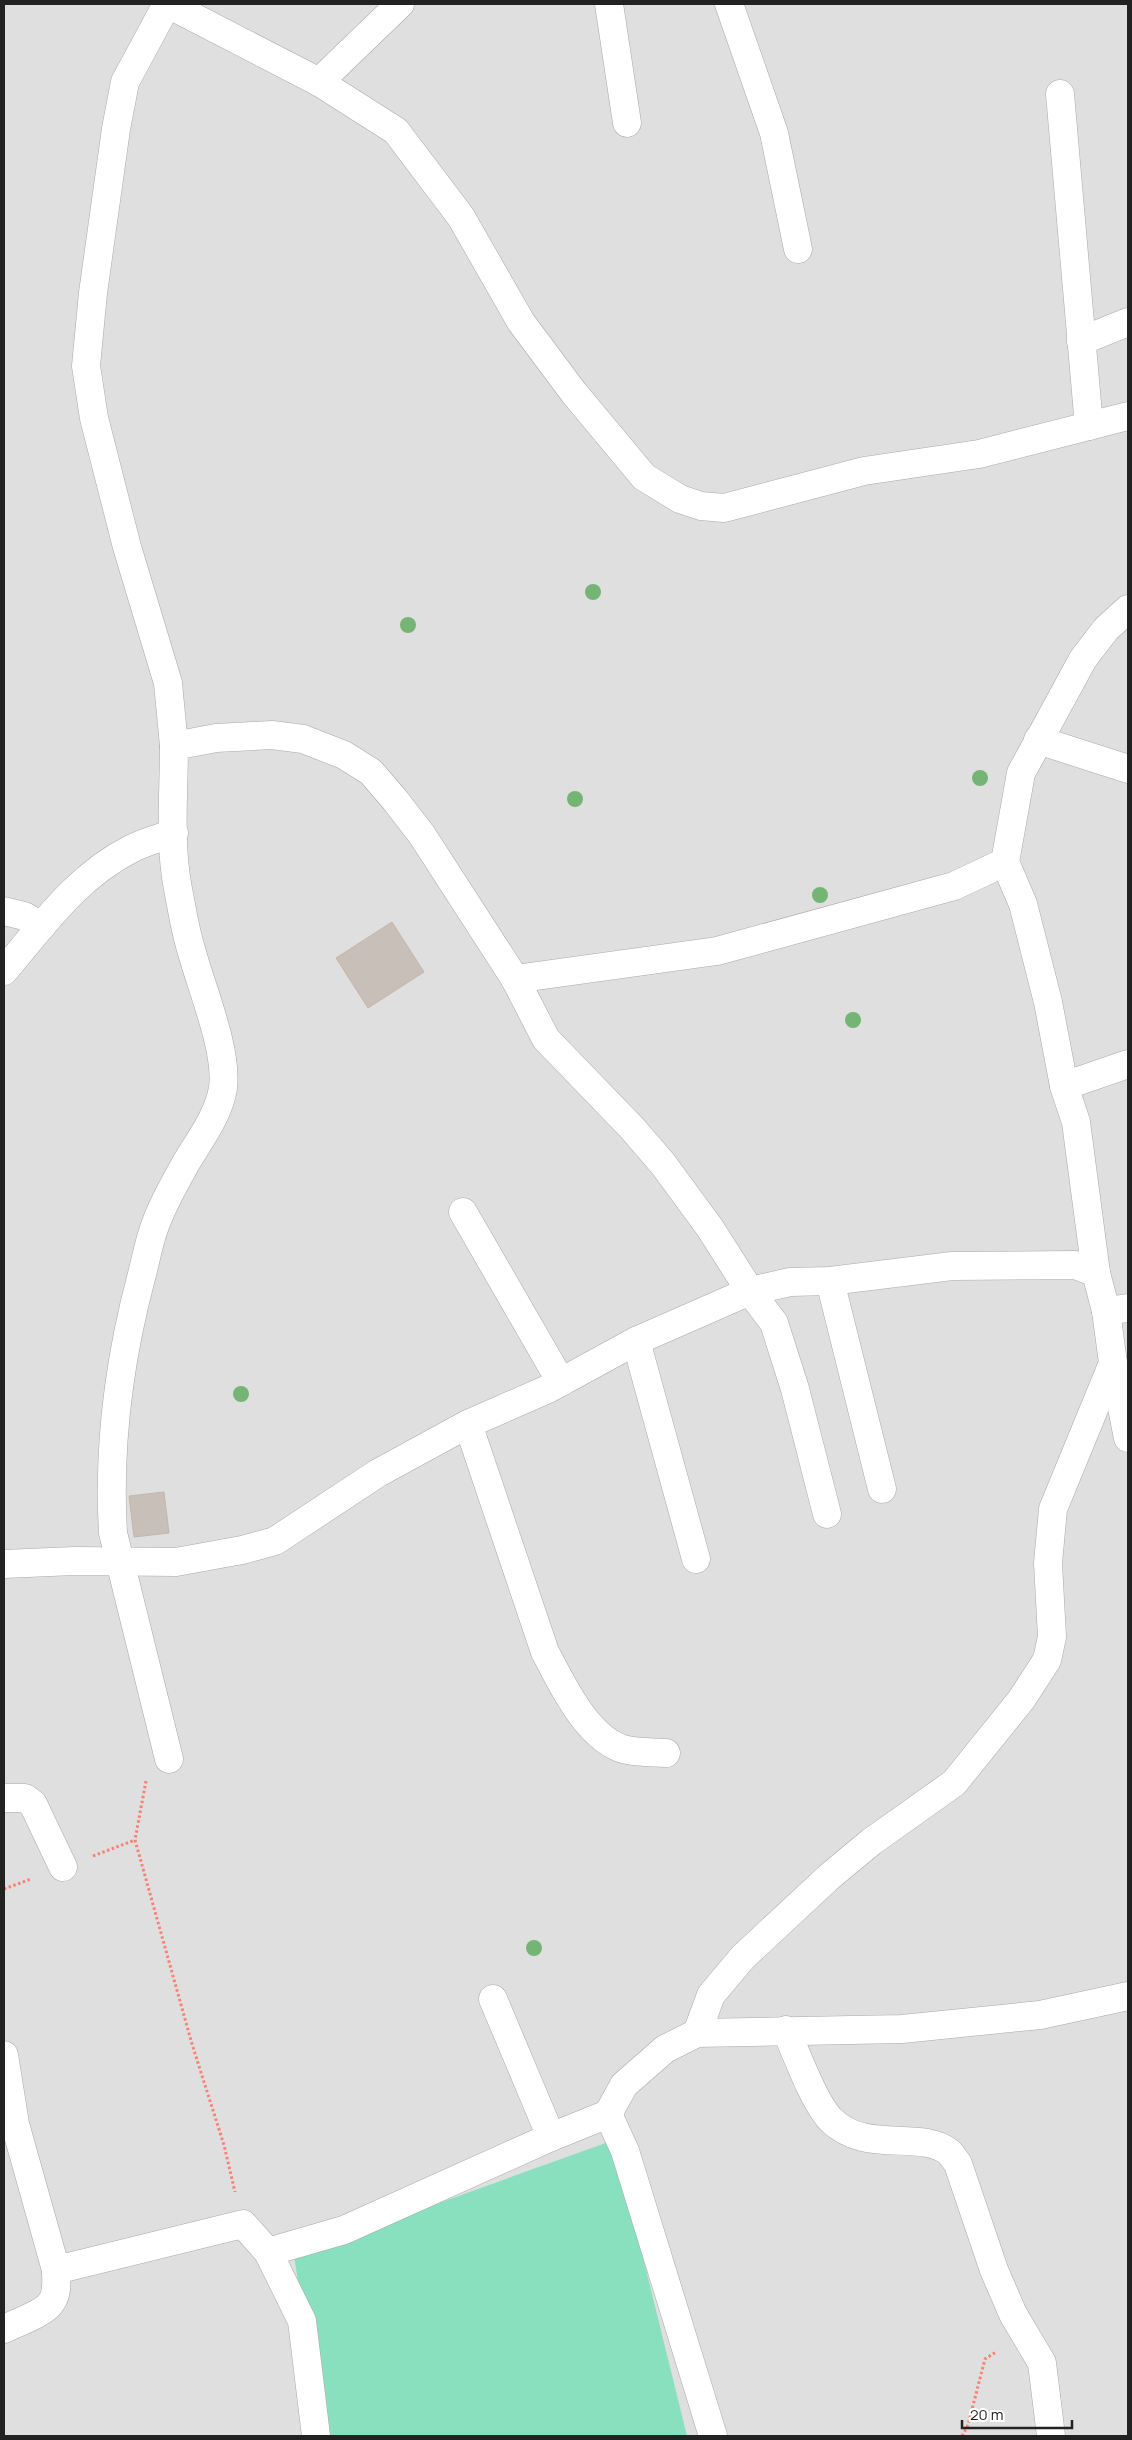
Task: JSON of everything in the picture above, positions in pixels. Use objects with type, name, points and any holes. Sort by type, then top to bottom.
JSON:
[{"type":"street","points":[[169,1759],[113,1533],[112,1508],[118,1399],[129,1322],[155,1224],[166,1198],[204,1134],[218,1104],[223,1088],[224,1073],[217,1036],[190,946],[177,886],[174,833],[174,746],[168,683],[125,538],[94,418],[86,366],[92,293],[116,129],[125,82],[167,4],[318,82],[396,132],[460,218],[521,322],[574,394],[644,478],[680,500],[701,506],[724,508],[864,471],[979,454],[1128,416]]},
{"type":"street","points":[[318,82],[400,4]]},
{"type":"street","points":[[609,4],[628,123]]},
{"type":"street","points":[[728,4],[774,133],[798,249]]},
{"type":"street","points":[[1060,94],[1089,426]]},
{"type":"street","points":[[1081,341],[1128,322]]},
{"type":"street","points":[[1128,609],[1106,629],[1083,659],[1021,773],[1005,862],[1023,904],[1048,1002],[1064,1086],[1076,1122],[1096,1274],[1117,1309],[1113,1363],[1128,1438]]},
{"type":"street","points":[[174,746],[216,738],[272,735],[303,739],[344,755],[371,772],[422,835],[515,979],[546,1040],[632,1128],[663,1164],[710,1228],[750,1291],[774,1324],[795,1389],[828,1514]]},
{"type":"street","points":[[1038,740],[1128,769]]},
{"type":"street","points":[[4,970],[70,893],[103,867],[131,849],[174,833]]},
{"type":"street","points":[[515,979],[717,951],[954,886],[1005,862]]},
{"type":"street","points":[[4,911],[24,916],[42,926]]},
{"type":"street","points":[[1064,1086],[1128,1064]]},
{"type":"street","points":[[463,1212],[561,1382]]},
{"type":"street","points":[[4,1564],[74,1561],[176,1562],[242,1550],[275,1541],[378,1473],[468,1424],[561,1382],[636,1341],[750,1291],[790,1282],[830,1281],[952,1266],[1075,1265],[1096,1274]]},
{"type":"street","points":[[830,1281],[882,1489]]},
{"type":"street","points":[[636,1341],[696,1559]]},
{"type":"street","points":[[697,2033],[711,1994],[743,1957],[830,1876],[871,1842],[954,1783],[1021,1700],[1047,1660],[1052,1637],[1048,1563],[1053,1509],[1113,1363]]},
{"type":"street","points":[[468,1424],[545,1652],[576,1708],[601,1736],[621,1748],[666,1753]]},
{"type":"street","points":[[4,1798],[25,1798],[33,1804],[63,1867]]},
{"type":"street","points":[[268,2252],[344,2230],[551,2137],[608,2114],[624,2085],[665,2049],[697,2033],[902,2029],[1040,2015],[1128,1996]]},
{"type":"street","points":[[493,1999],[551,2137]]},
{"type":"street","points":[[786,2030],[821,2106],[830,2119],[842,2128],[872,2140],[919,2142],[934,2146],[948,2152],[958,2164],[994,2270],[1013,2314],[1026,2333],[1042,2363],[1051,2436]]},
{"type":"street","points":[[4,2055],[16,2124],[56,2270],[56,2291],[52,2303],[41,2312],[4,2329]]},
{"type":"street","points":[[608,2114],[625,2151],[714,2436]]},
{"type":"street","points":[[56,2270],[243,2224],[268,2252],[302,2321],[316,2436]]},
{"type":"path","points":[[169,1759],[147,1775],[135,1840],[192,2044],[224,2145],[243,2224]]},
{"type":"path","points":[[962,2436],[968,2425],[985,2359],[1026,2333]]},
{"type":"shaded area","points":[[4,4],[1128,4],[1128,2436],[4,2436]]},
{"type":"green space","points":[[614,2140],[687,2436],[321,2436],[294,2255]]},
{"type":"building","points":[[392,922],[424,972],[368,1008],[336,958]]},
{"type":"building","points":[[164,1492],[169,1533],[134,1537],[129,1496]]}]
